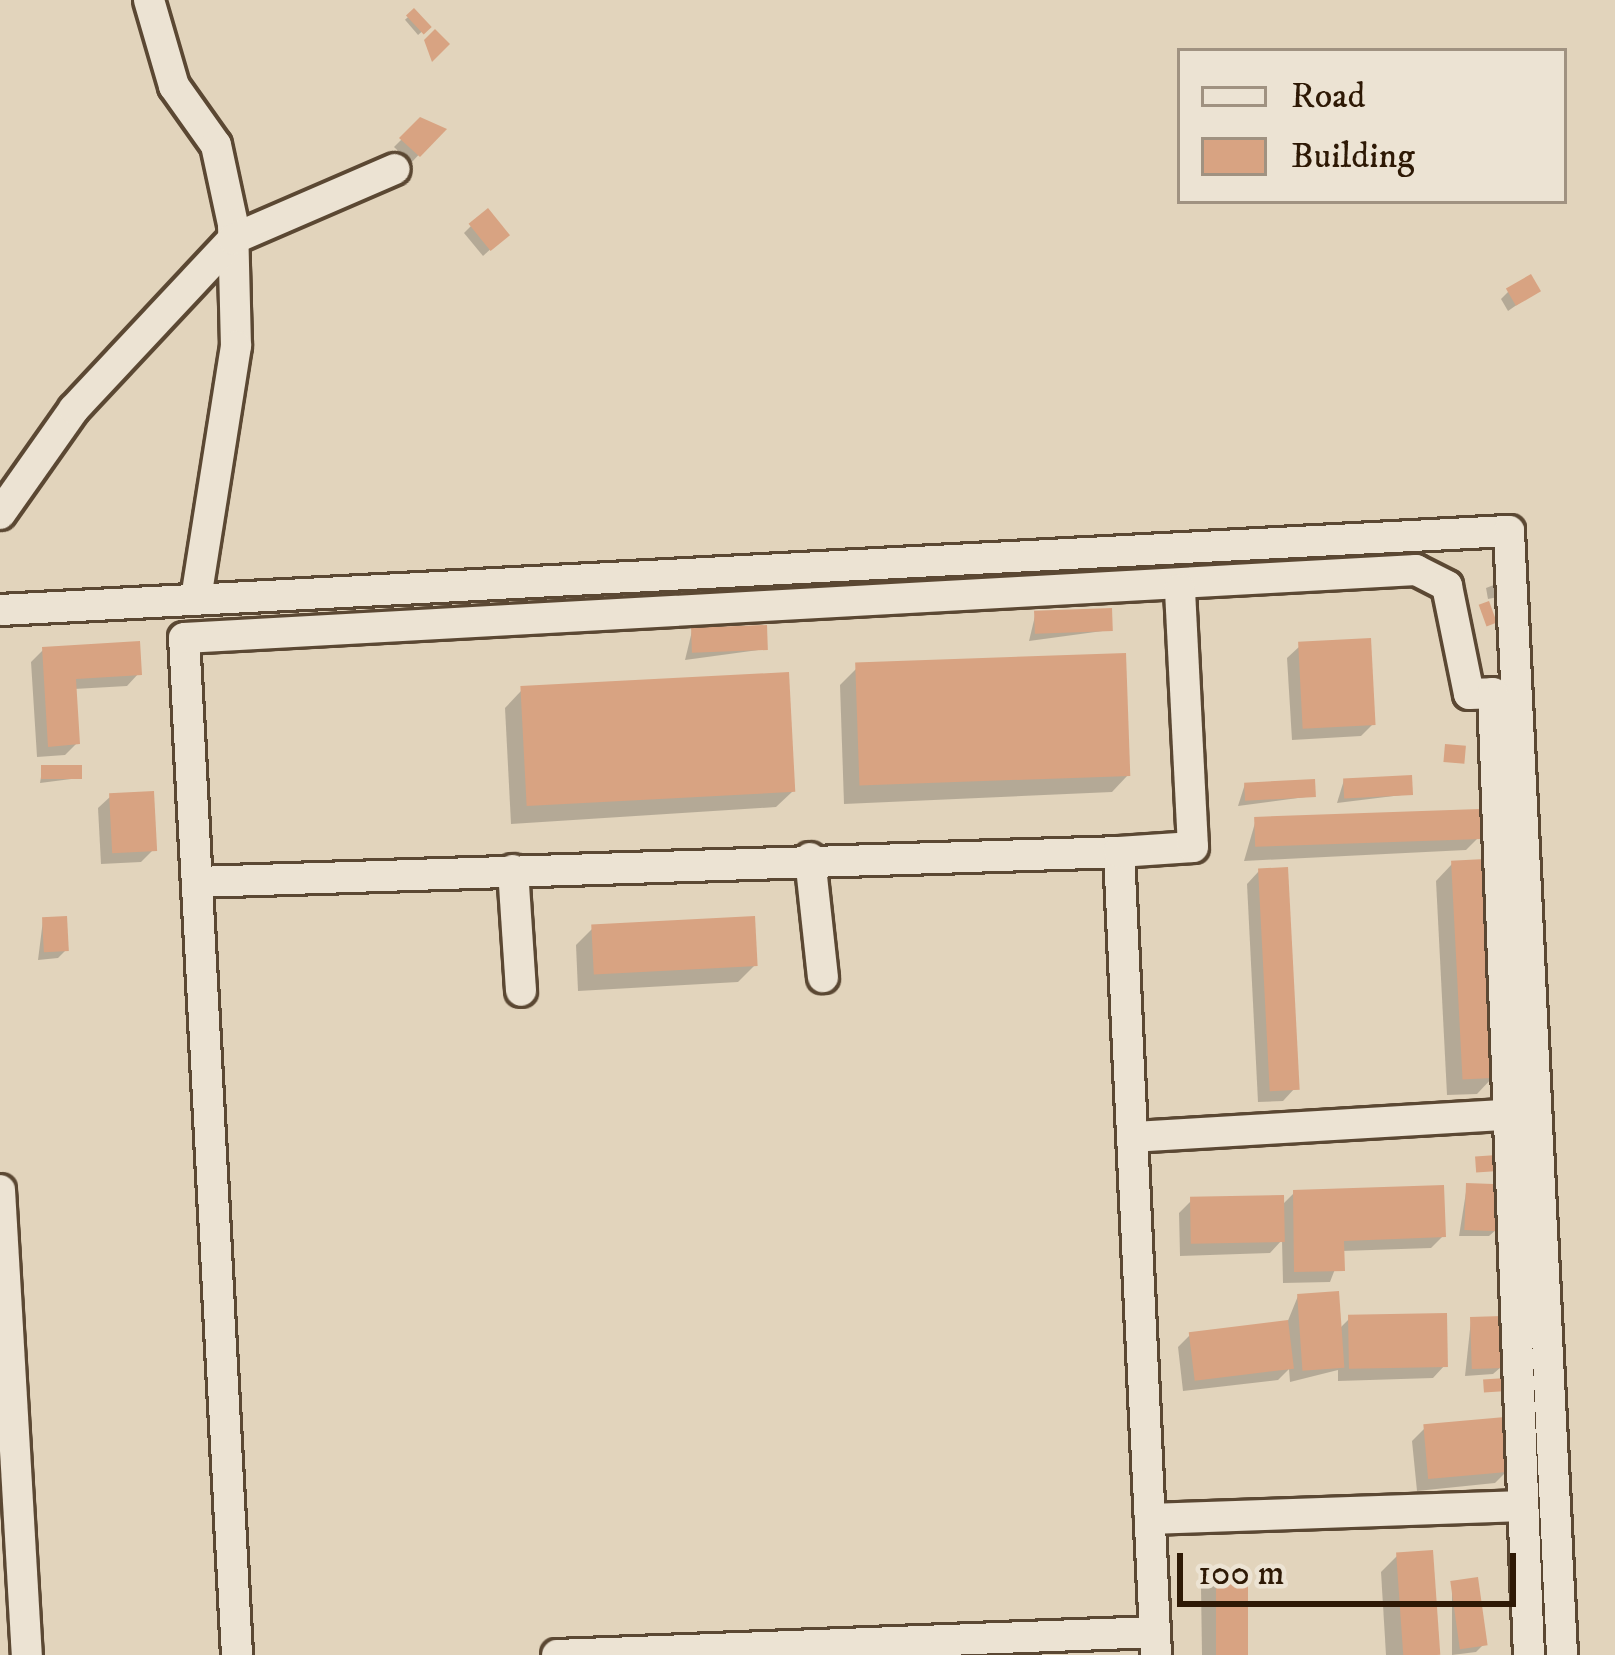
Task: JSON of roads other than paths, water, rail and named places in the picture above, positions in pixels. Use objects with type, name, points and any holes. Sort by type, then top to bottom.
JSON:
[{"type":"street","points":[[149,0],[174,86],[216,145],[233,239],[236,346],[196,599]]},
{"type":"street","points":[[0,514],[74,409],[233,239],[394,169]]},
{"type":"street","points":[[0,610],[1509,531],[1562,1655]]},
{"type":"street","points":[[237,1655],[184,638],[1180,589],[1416,570],[1447,586],[1469,694],[1493,693],[1529,1655]]},
{"type":"street","points":[[197,882],[1193,848],[1180,589]]},
{"type":"street","points":[[556,1655],[1156,1643],[1119,852]]},
{"type":"street","points":[[811,858],[823,977]]},
{"type":"street","points":[[514,870],[521,991]]},
{"type":"street","points":[[1133,1136],[1508,1115]]},
{"type":"street","points":[[0,1190],[27,1655]]},
{"type":"street","points":[[1150,1520],[1523,1506]]}]
